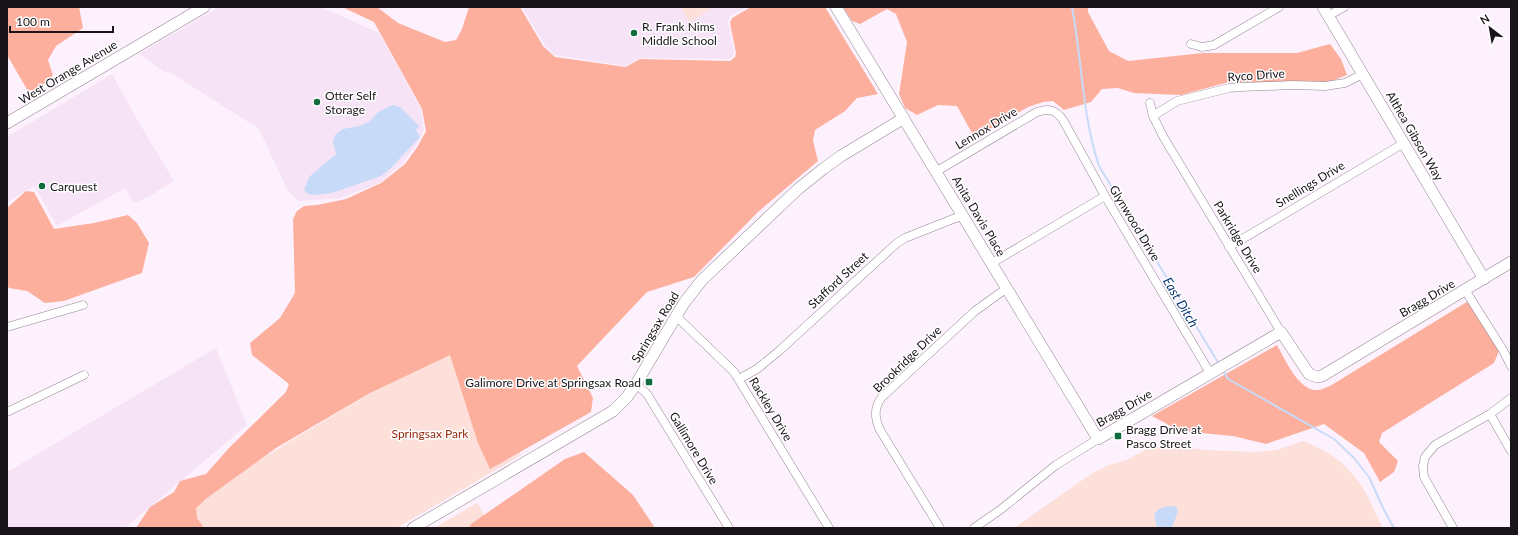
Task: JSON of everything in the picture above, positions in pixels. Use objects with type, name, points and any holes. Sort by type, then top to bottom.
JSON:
[{"type":"street","name":"West Orange Avenue","points":[[7,123],[204,7]]},
{"type":"street","name":"Anita Davis Place","points":[[836,7],[1098,439]]},
{"type":"street","points":[[1191,44],[1202,48],[1214,46],[1279,7]]},
{"type":"street","points":[[1326,11],[1344,7]]},
{"type":"street","name":"Althea Gibson Way","points":[[1326,11],[1484,279]]},
{"type":"street","name":"Ryco Drive","points":[[1153,116],[1177,101],[1229,88],[1293,85],[1325,86],[1345,82],[1363,74]]},
{"type":"street","name":"Parkridge Drive","points":[[1150,103],[1153,116],[1164,138],[1229,247],[1305,370],[1309,374],[1315,376]]},
{"type":"street","name":"Lennox Drive","points":[[936,171],[1037,112],[1049,109]]},
{"type":"street","name":"Glynwood Drive","points":[[1049,109],[1056,112],[1060,116],[1105,196],[1213,371]]},
{"type":"street","name":"Springsax Road","points":[[413,528],[606,415],[621,404],[636,384],[676,316],[702,280],[798,189],[841,156],[904,118]]},
{"type":"street","name":"Snellings Drive","points":[[1229,247],[1404,143]]},
{"type":"street","points":[[992,263],[1105,196]]},
{"type":"street","name":"Stafford Street","points":[[739,379],[757,369],[779,352],[896,243],[963,215]]},
{"type":"street","name":"Bragg Drive","points":[[1315,376],[1322,376],[1511,262]]},
{"type":"street","name":"Brookridge Drive","points":[[940,528],[880,430],[876,418],[876,406],[882,397],[975,311],[1007,288]]},
{"type":"street","points":[[1465,290],[1503,350],[1511,366]]},
{"type":"street","points":[[7,327],[83,306]]},
{"type":"street","name":"Rackley Drive","points":[[676,316],[734,372],[829,528]]},
{"type":"street","name":"Bragg Drive","points":[[974,528],[988,519],[1056,465],[1281,332]]},
{"type":"street","points":[[7,412],[84,375]]},
{"type":"street","name":"Gallimore Drive","points":[[636,384],[648,394],[729,528]]},
{"type":"street","points":[[1452,528],[1426,482],[1423,471],[1423,462],[1429,451],[1435,445],[1490,414],[1511,398]]},
{"type":"street","points":[[1490,414],[1511,451]]},
{"type":"shaded area","points":[[7,7],[79,7],[83,28],[56,46],[48,60],[53,75],[41,88],[28,91],[7,55]]},
{"type":"shaded area","name":"Otter Self Storage","points":[[219,7],[321,7],[379,33],[421,109],[424,130],[417,144],[403,163],[381,182],[341,198],[298,201],[288,191],[259,129],[168,71],[166,73],[139,54]]},
{"type":"shaded area","points":[[342,7],[377,7],[398,23],[445,42],[456,40],[462,29],[469,7],[520,7],[543,46],[555,57],[626,67],[640,59],[730,61],[735,57],[736,53],[730,23],[732,18],[751,7],[825,7],[878,94],[857,98],[845,111],[815,130],[813,141],[818,161],[758,212],[694,277],[647,292],[577,366],[593,398],[591,412],[490,469],[478,443],[450,355],[370,393],[276,448],[207,498],[196,508],[197,518],[204,528],[136,528],[150,507],[174,492],[180,481],[206,474],[229,448],[286,392],[289,384],[252,355],[250,343],[280,318],[295,293],[293,219],[297,211],[304,206],[346,199],[381,183],[405,164],[418,146],[426,131],[422,109],[374,22]]},
{"type":"shaded area","name":"R. Frank Nims Middle School","points":[[522,7],[748,7],[730,16],[728,23],[734,51],[733,57],[728,59],[640,58],[626,66],[554,55],[544,44]]},
{"type":"shaded area","points":[[843,7],[1088,7],[1088,12],[1109,51],[1128,61],[1203,53],[1297,53],[1330,44],[1341,59],[1347,75],[1324,84],[1229,82],[1181,95],[1134,93],[1118,88],[1102,89],[1091,102],[1064,110],[1053,101],[1043,102],[1028,107],[982,134],[972,133],[957,106],[938,105],[917,115],[905,108],[899,94],[907,42],[896,14],[887,9],[860,24],[852,21]]},
{"type":"shaded area","points":[[112,74],[174,181],[148,197],[134,203],[125,188],[57,226],[34,186],[7,202],[7,137]]},
{"type":"shaded area","points":[[26,191],[34,192],[54,229],[94,223],[128,215],[137,223],[149,243],[142,273],[64,301],[45,303],[27,291],[9,288],[7,285],[7,208]]},
{"type":"shaded area","points":[[1470,300],[1499,351],[1494,363],[1382,433],[1379,442],[1398,461],[1394,472],[1380,482],[1364,453],[1324,424],[1266,444],[1233,436],[1180,431],[1152,416],[1277,345],[1293,374],[1305,386],[1311,389],[1322,389],[1330,386]]},
{"type":"shaded area","points":[[216,348],[247,425],[125,528],[7,528],[7,472]]},
{"type":"shaded area","points":[[584,452],[633,495],[655,528],[469,528],[471,524],[565,459]]},
{"type":"green space","points":[[681,7],[714,7],[690,22]]},
{"type":"green space","name":"Springsax Park","points":[[455,342],[521,455],[397,528],[189,528],[178,509]]},
{"type":"green space","points":[[1303,441],[1327,452],[1341,462],[1353,474],[1362,486],[1383,528],[1014,528],[1091,474],[1109,465],[1127,460],[1152,446],[1163,448],[1178,446],[1204,450],[1255,452],[1277,450]]},
{"type":"green space","points":[[477,503],[492,528],[434,528]]},
{"type":"water","points":[[392,105],[400,107],[419,126],[416,130],[420,137],[390,169],[381,176],[335,192],[317,195],[308,194],[304,190],[309,177],[336,154],[333,142],[335,135],[343,129],[360,126],[369,122],[377,113]]},
{"type":"water","points":[[1174,506],[1178,511],[1172,528],[1157,528],[1154,514],[1159,509]]},
{"type":"waterway","name":"East Ditch","points":[[1072,7],[1089,127],[1099,166],[1219,364]]},
{"type":"waterway","name":"East Ditch","points":[[1223,371],[1228,379],[1334,439],[1354,458],[1369,477],[1394,528]]},
{"type":"place","name":"R. Frank Nims Middle School","points":[[634,33]]},
{"type":"place","name":"Otter Self Storage","points":[[317,102]]},
{"type":"place","name":"Carquest","points":[[42,186]]},
{"type":"place","name":"Galimore Drive at Springsax Road","points":[[649,382]]},
{"type":"place","name":"Bragg Drive at Pasco Street","points":[[1118,436]]}]
